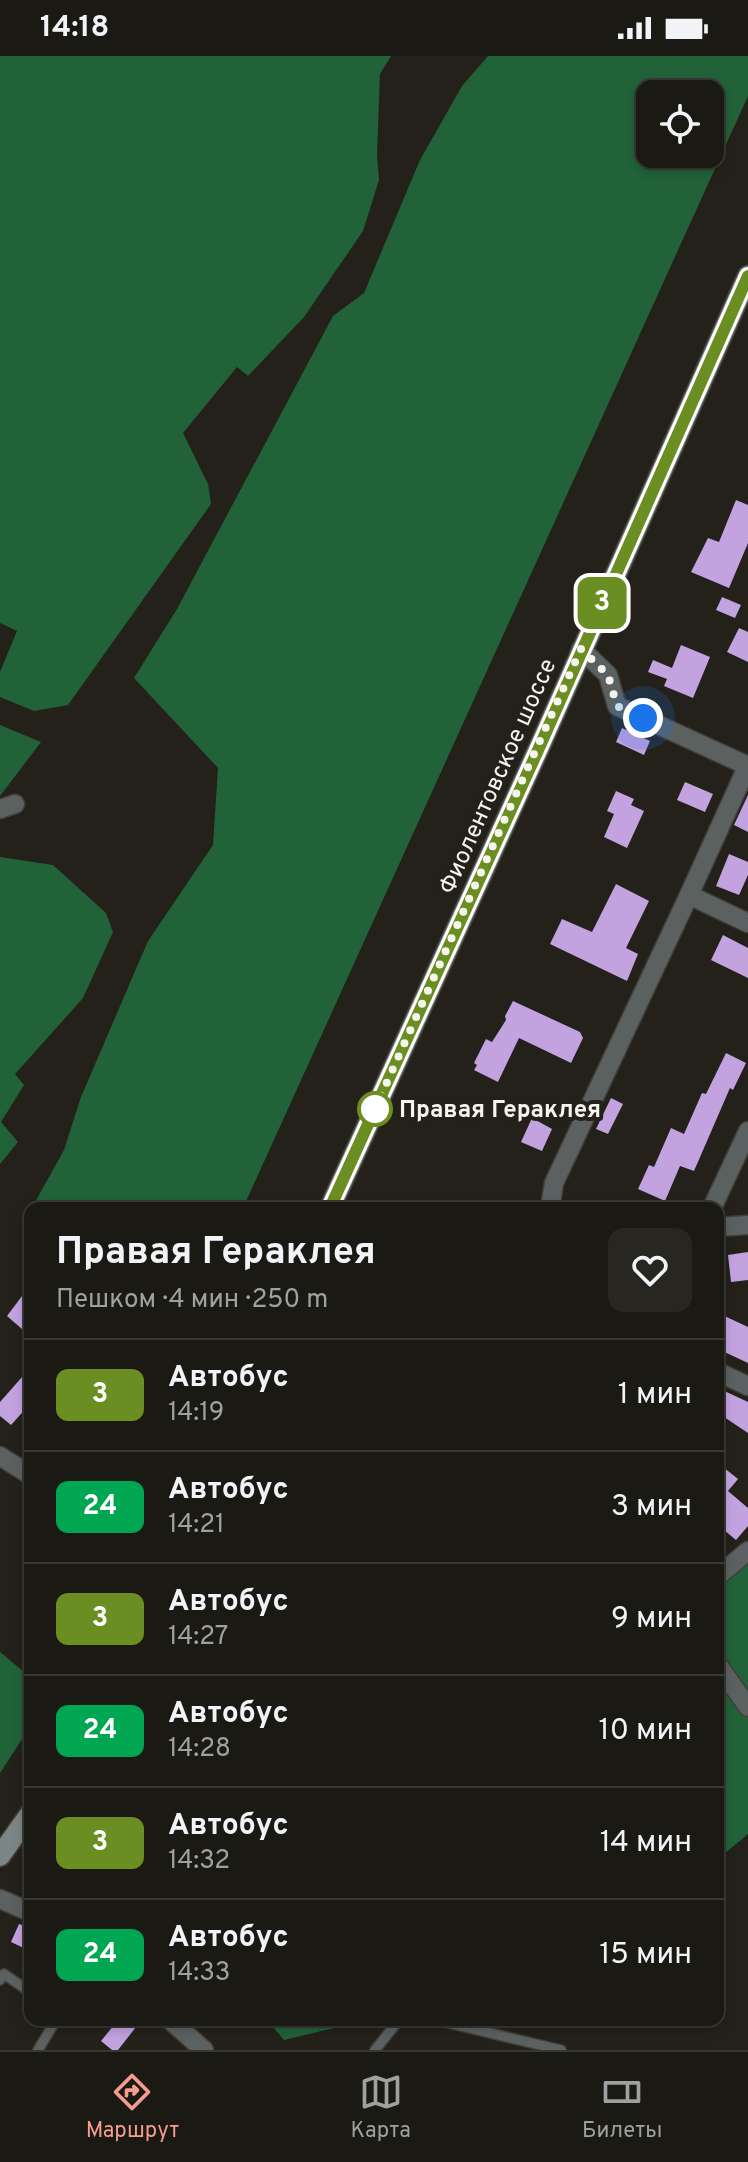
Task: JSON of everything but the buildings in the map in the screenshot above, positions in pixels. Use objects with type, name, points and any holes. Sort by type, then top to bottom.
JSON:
[{"type":"main road","name":"Фиолентовское шоссе","points":[[333,1202],[748,276]]},
{"type":"main road","points":[[0,1856],[24,1822]]},
{"type":"street","points":[[551,1202],[554,1183],[748,766],[617,706],[608,675],[581,649]]},
{"type":"street","points":[[689,895],[748,923]]},
{"type":"street","points":[[715,1202],[748,1131]]},
{"type":"street","points":[[724,1227],[748,1225]]},
{"type":"street","points":[[724,1375],[748,1386]]},
{"type":"street","points":[[0,1456],[24,1471]]},
{"type":"street","points":[[724,1571],[748,1551]]},
{"type":"street","points":[[724,1673],[748,1707]]},
{"type":"street","points":[[0,1899],[24,1909]]},
{"type":"street","points":[[177,2026],[204,2050]]},
{"type":"lane","points":[[0,1980],[4,1974],[24,1988]]},
{"type":"lane","points":[[38,2050],[52,2026]]},
{"type":"lane","points":[[375,2050],[394,2026]]},
{"type":"lane","points":[[461,2026],[561,2050]]},
{"type":"green space","points":[[0,56],[391,56],[380,74],[379,180],[363,231],[304,317],[248,376],[237,367],[183,433],[208,484],[211,504],[68,705],[34,711],[0,697],[0,672],[17,631],[0,623]]},
{"type":"green space","points":[[488,56],[748,56],[748,96],[724,149],[724,80],[636,80],[636,168],[715,168],[246,1202],[35,1202],[64,1150],[81,1097],[148,941],[213,845],[218,768],[134,678],[177,609],[333,316],[364,293],[420,160],[462,86]]},
{"type":"green space","points":[[0,725],[41,742],[0,796]]},
{"type":"green space","points":[[0,857],[53,865],[106,913],[113,932],[83,998],[15,1074],[24,1085],[1,1122],[18,1142],[0,1164]]},
{"type":"green space","points":[[748,1560],[748,1834],[724,1854],[724,1585]]},
{"type":"green space","points":[[0,1652],[24,1672],[24,1736],[0,1773]]},
{"type":"green space","points":[[272,2026],[342,2026],[284,2040]]},
{"type":"bus line","name":"3","points":[[333,1202],[539,748],[748,276]]},
{"type":"place","name":"Правая Гераклея","points":[[375,1109]]},
{"type":"route","points":[[375,1109],[581,649],[608,675],[617,706],[643,718]]}]
